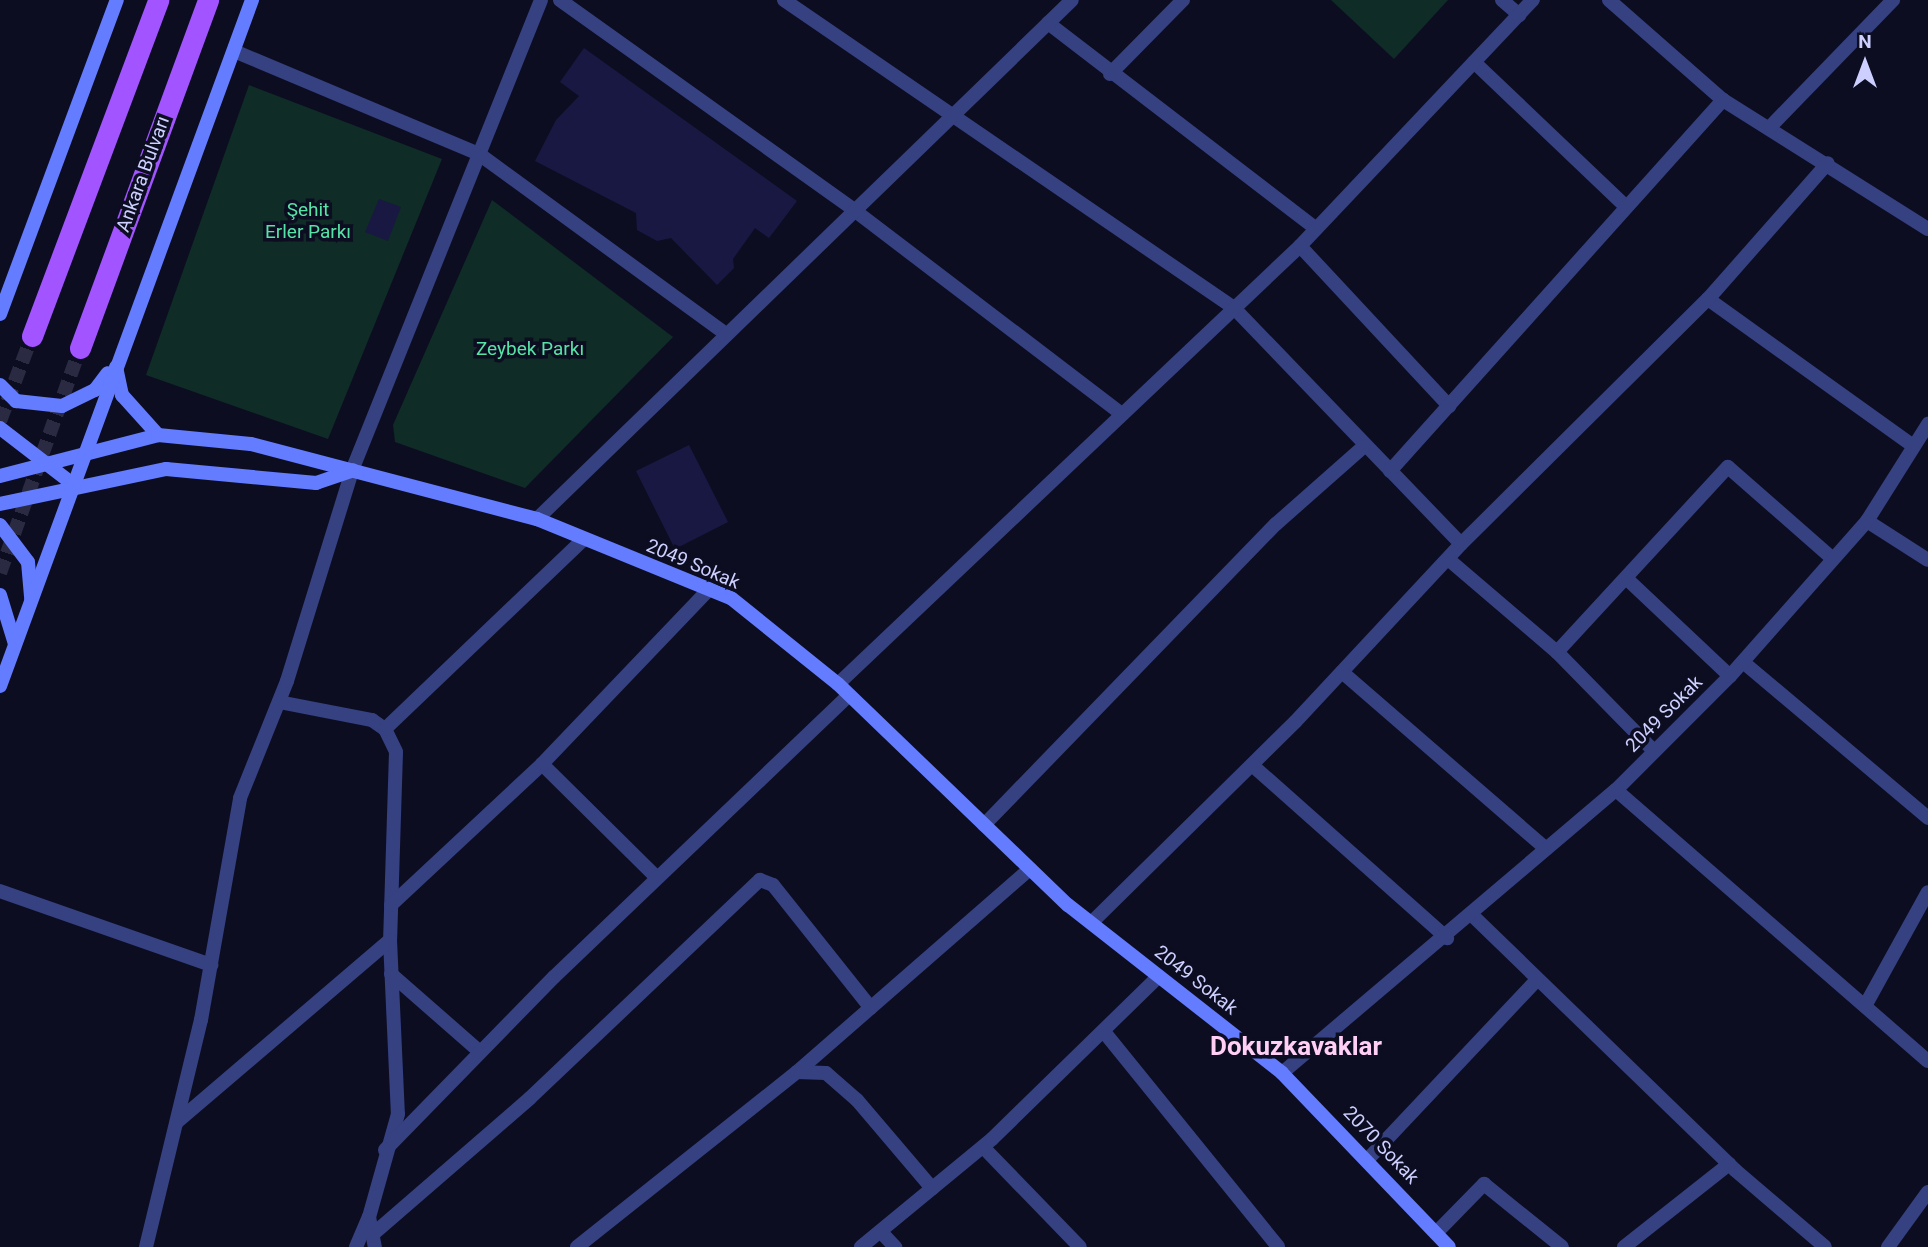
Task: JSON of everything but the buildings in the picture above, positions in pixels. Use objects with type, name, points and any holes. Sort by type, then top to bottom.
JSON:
[{"type":"main road","points":[[32,336],[158,0]]},
{"type":"main road","name":"Ankara Bulvarı","points":[[80,348],[208,0]]},
{"type":"street","points":[[0,314],[117,0]]},
{"type":"street","points":[[0,686],[87,450],[115,364],[252,0]]},
{"type":"street","points":[[146,1247],[177,1122],[211,965],[240,798],[279,702],[352,471],[541,0]]},
{"type":"street","points":[[559,0],[854,210],[1122,414]]},
{"type":"street","points":[[784,0],[951,111],[1234,308],[1363,447],[1461,544]]},
{"type":"street","points":[[537,519],[723,332],[854,210],[951,111],[1072,0]]},
{"type":"street","points":[[1110,74],[1183,0]]},
{"type":"street","points":[[1502,0],[1519,15]]},
{"type":"street","points":[[838,684],[1300,246],[1533,0]]},
{"type":"street","points":[[1609,0],[1723,100],[1828,163],[1928,229]]},
{"type":"street","points":[[1770,127],[1893,0]]},
{"type":"street","points":[[1048,23],[1110,74],[1316,229]]},
{"type":"street","points":[[234,51],[479,154],[723,332]]},
{"type":"street","points":[[1474,62],[1625,206]]},
{"type":"street","points":[[1390,471],[1625,206],[1723,100]]},
{"type":"street","points":[[1091,923],[1252,765],[1461,544],[1708,299],[1828,163]]},
{"type":"street","points":[[1300,246],[1449,406]]},
{"type":"street","points":[[1708,299],[1912,444]]},
{"type":"street","points":[[0,385],[16,401],[62,406],[95,390],[115,364]]},
{"type":"street","points":[[115,364],[122,396],[158,435]]},
{"type":"street","name":"2049 Sokak","points":[[0,476],[87,450],[158,435],[251,444],[331,468],[352,471],[537,519],[582,541],[709,589],[790,640],[1030,869],[1091,923],[1282,1073],[1447,939],[1616,790],[1744,662],[1867,521],[1912,444],[1928,424]]},
{"type":"street","points":[[0,428],[74,485]]},
{"type":"street","points":[[984,825],[1145,666],[1276,524],[1363,447]]},
{"type":"street","points":[[1557,652],[1728,467],[1832,558]]},
{"type":"street","points":[[0,504],[74,485],[166,469],[316,483],[352,471]]},
{"type":"street","points":[[1867,521],[1928,560]]},
{"type":"street","points":[[0,525],[27,562],[31,604]]},
{"type":"street","points":[[385,729],[582,541]]},
{"type":"street","points":[[1448,559],[1557,652],[1654,751]]},
{"type":"street","points":[[1626,578],[1730,676]]},
{"type":"street","points":[[391,905],[542,764],[709,589]]},
{"type":"street","points":[[0,595],[15,645]]},
{"type":"street","points":[[1744,662],[1928,818]]},
{"type":"street","points":[[1342,672],[1546,849]]},
{"type":"street","points":[[385,1150],[656,877],[849,695]]},
{"type":"street","points":[[279,702],[385,729]]},
{"type":"street","points":[[356,1247],[369,1217],[385,1150],[398,1114],[390,940],[396,752],[385,729]]},
{"type":"street","points":[[542,764],[656,877]]},
{"type":"street","points":[[1252,765],[1447,939]]},
{"type":"street","points":[[1616,790],[1928,1061]]},
{"type":"street","points":[[577,1247],[797,1072],[1030,869]]},
{"type":"street","points":[[374,1241],[530,1098],[760,880],[774,885],[871,1008]]},
{"type":"street","points":[[0,891],[211,965]]},
{"type":"street","points":[[1865,1006],[1928,892]]},
{"type":"street","points":[[1474,916],[1729,1164],[1825,1247]]},
{"type":"street","points":[[177,1122],[390,940]]},
{"type":"street","points":[[391,974],[480,1052]]},
{"type":"street","points":[[861,1247],[983,1147],[1105,1033],[1159,976]]},
{"type":"street","points":[[1369,1158],[1537,980]]},
{"type":"street","points":[[1105,1033],[1278,1247]]},
{"type":"street","points":[[797,1072],[825,1073],[857,1100],[932,1188]]},
{"type":"street","name":"2070 Sokak","points":[[1282,1073],[1369,1158],[1449,1247]]},
{"type":"street","points":[[983,1147],[1080,1247]]},
{"type":"street","points":[[1624,1247],[1729,1164]]},
{"type":"street","points":[[1436,1233],[1484,1184],[1562,1247]]},
{"type":"street","points":[[1888,1247],[1928,1192]]},
{"type":"street","points":[[369,1217],[374,1241]]},
{"type":"street","points":[[881,1232],[895,1247]]},
{"type":"green space","points":[[1331,0],[1448,0],[1394,59]]},
{"type":"green space","name":"Şehit Erler Parkı","points":[[249,85],[442,159],[328,439],[146,375]]},
{"type":"green space","name":"Zeybek Parkı","points":[[492,200],[673,337],[525,488],[395,442],[393,425]]},
{"type":"tunnel","points":[[0,421],[32,336]]},
{"type":"tunnel","points":[[0,573],[80,348]]},
{"type":"district","name":"Dokuzkavaklar","points":[[1296,1047]]}]
